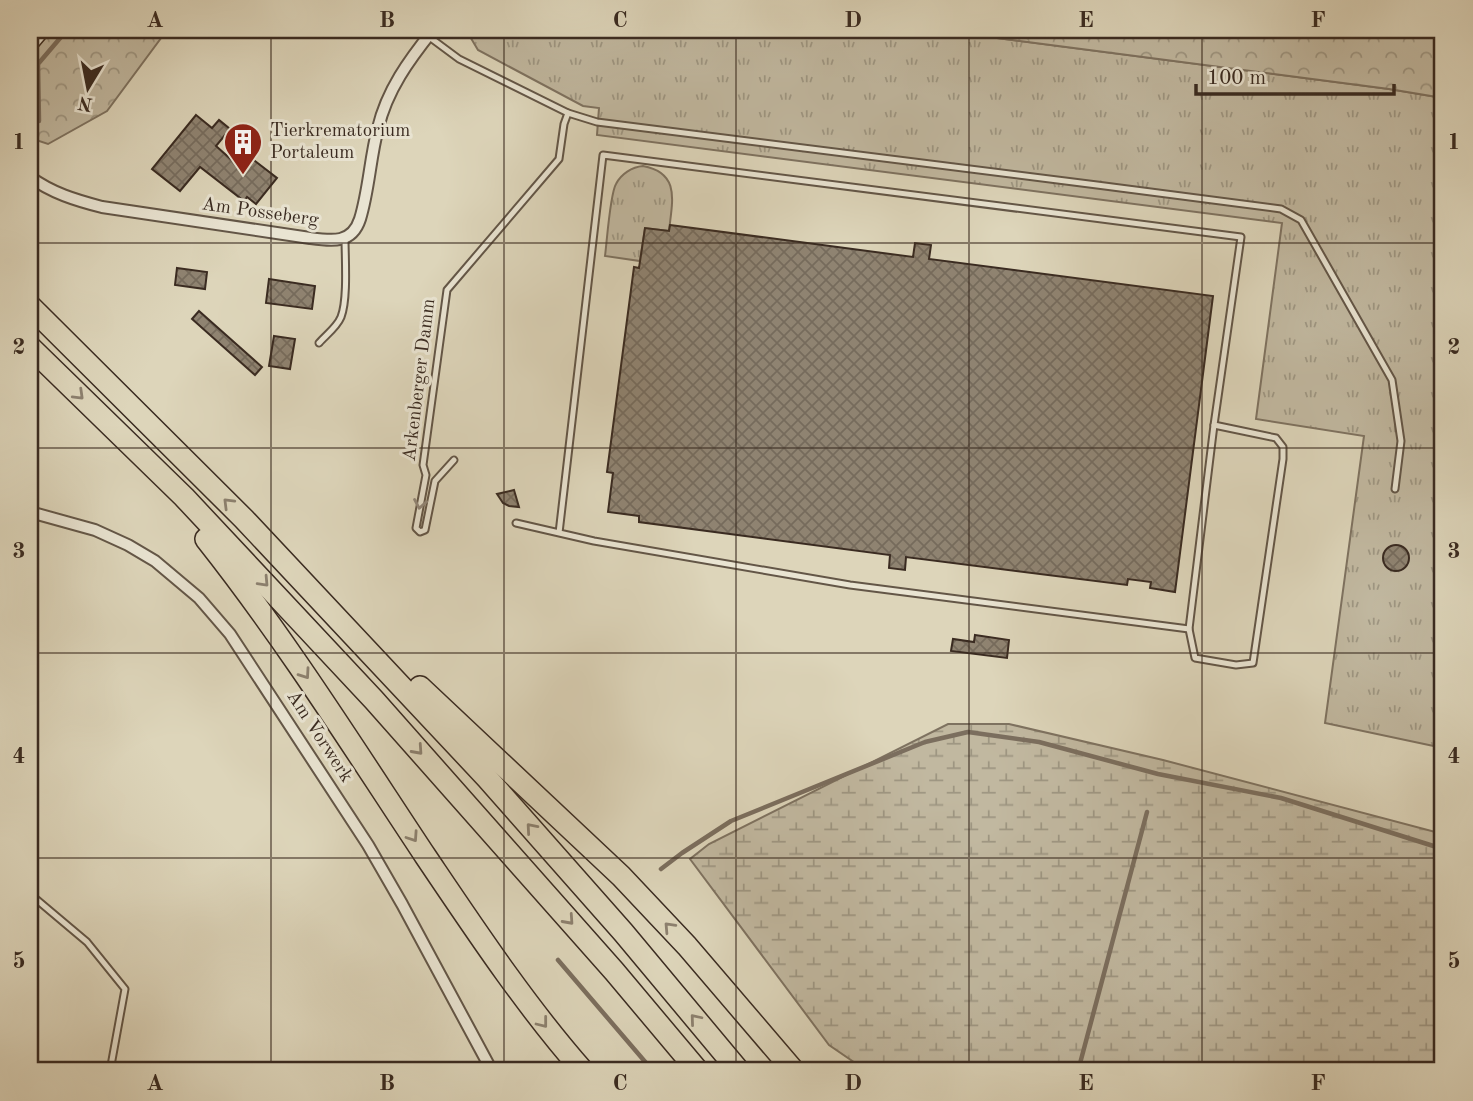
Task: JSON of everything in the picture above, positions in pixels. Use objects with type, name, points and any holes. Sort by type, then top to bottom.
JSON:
[{"type":"highway","points":[[30,306],[235,509],[487,778],[614,922],[739,1071]]},
{"type":"highway","points":[[30,347],[184,497],[393,721],[605,960],[698,1071]]},
{"type":"highway","points":[[184,497],[205,538],[322,698],[504,973],[583,1071]]},
{"type":"highway","points":[[343,623],[417,685],[621,876],[687,946],[794,1071]]},
{"type":"main road","points":[[30,43],[41,30]]},
{"type":"street","points":[[345,238],[358,228],[378,127],[386,102],[400,75],[431,33]]},
{"type":"street","name":"Am Posseberg","points":[[30,177],[69,198],[102,207],[310,239],[345,238]]},
{"type":"street","name":"Am Vorwerk","points":[[30,512],[95,530],[155,561],[199,598],[230,634],[368,845],[492,1071]]},
{"type":"lane","points":[[431,33],[459,59],[568,113],[597,122],[1281,209],[1301,220],[1392,380],[1401,441],[1395,489]]},
{"type":"lane","points":[[560,170],[559,159],[568,113]]},
{"type":"lane","points":[[559,533],[603,155],[1241,237],[1214,425],[1188,629],[1195,657],[1236,664],[1252,663],[1283,447],[1276,438],[1214,425]]},
{"type":"lane","name":"Arkenberger Damm","points":[[454,460],[435,481],[425,530],[420,532],[416,528],[426,475],[423,465],[447,290],[559,159]]},
{"type":"lane","points":[[319,343],[341,317],[345,238]]},
{"type":"lane","points":[[516,523],[594,541],[850,585],[1188,629]]},
{"type":"lane","points":[[30,894],[87,943],[125,989],[110,1071]]},
{"type":"green space","points":[[30,30],[167,30],[107,111],[48,144],[30,138]]},
{"type":"green space","points":[[468,30],[935,30],[1443,98],[1443,748],[1325,723],[1364,436],[1256,419],[1282,223],[597,135],[599,108],[583,106],[478,50]]},
{"type":"green space","points":[[935,30],[1443,30],[1443,98],[1389,89]]},
{"type":"green space","points":[[643,166],[664,175],[669,182],[672,200],[669,231],[645,228],[640,261],[605,256],[610,207],[616,184],[627,172]]},
{"type":"green space","points":[[948,724],[1009,724],[1163,760],[1443,834],[1443,1071],[867,1071],[829,1045],[690,859],[709,844]]},
{"type":"building","points":[[196,115],[212,128],[219,120],[230,129],[216,146],[234,162],[242,151],[277,178],[256,204],[247,197],[244,201],[200,167],[180,191],[152,169]]},
{"type":"building","points":[[670,225],[913,257],[915,243],[931,245],[929,259],[1213,296],[1175,592],[1150,588],[1151,582],[1128,579],[1127,585],[906,557],[905,570],[889,568],[890,555],[639,522],[639,516],[608,512],[613,473],[607,472],[634,267],[639,268],[645,228],[669,231]]},
{"type":"building","points":[[177,268],[207,272],[205,289],[175,285]]},
{"type":"building","points":[[269,279],[315,286],[312,309],[266,303]]},
{"type":"building","points":[[199,311],[262,367],[255,375],[192,319]]},
{"type":"building","points":[[274,336],[295,339],[290,369],[269,366]]},
{"type":"building","points":[[514,490],[519,507],[503,503],[497,494]]},
{"type":"building","points":[[1396,545],[1405,549],[1409,558],[1405,567],[1396,571],[1387,567],[1383,558],[1387,549]]},
{"type":"building","points":[[975,635],[1009,640],[1007,658],[951,651],[953,639],[974,642]]},
{"type":"waterway","points":[[39,121],[38,64],[67,30]]},
{"type":"waterway","points":[[661,869],[731,821],[925,742],[968,732],[1039,742],[1158,774],[1281,798],[1443,849]]},
{"type":"waterway","points":[[1078,1071],[1147,812]]},
{"type":"waterway","points":[[558,960],[653,1071]]},
{"type":"place","name":"Tierkrematorium Portaleum","points":[[243,176]]}]
